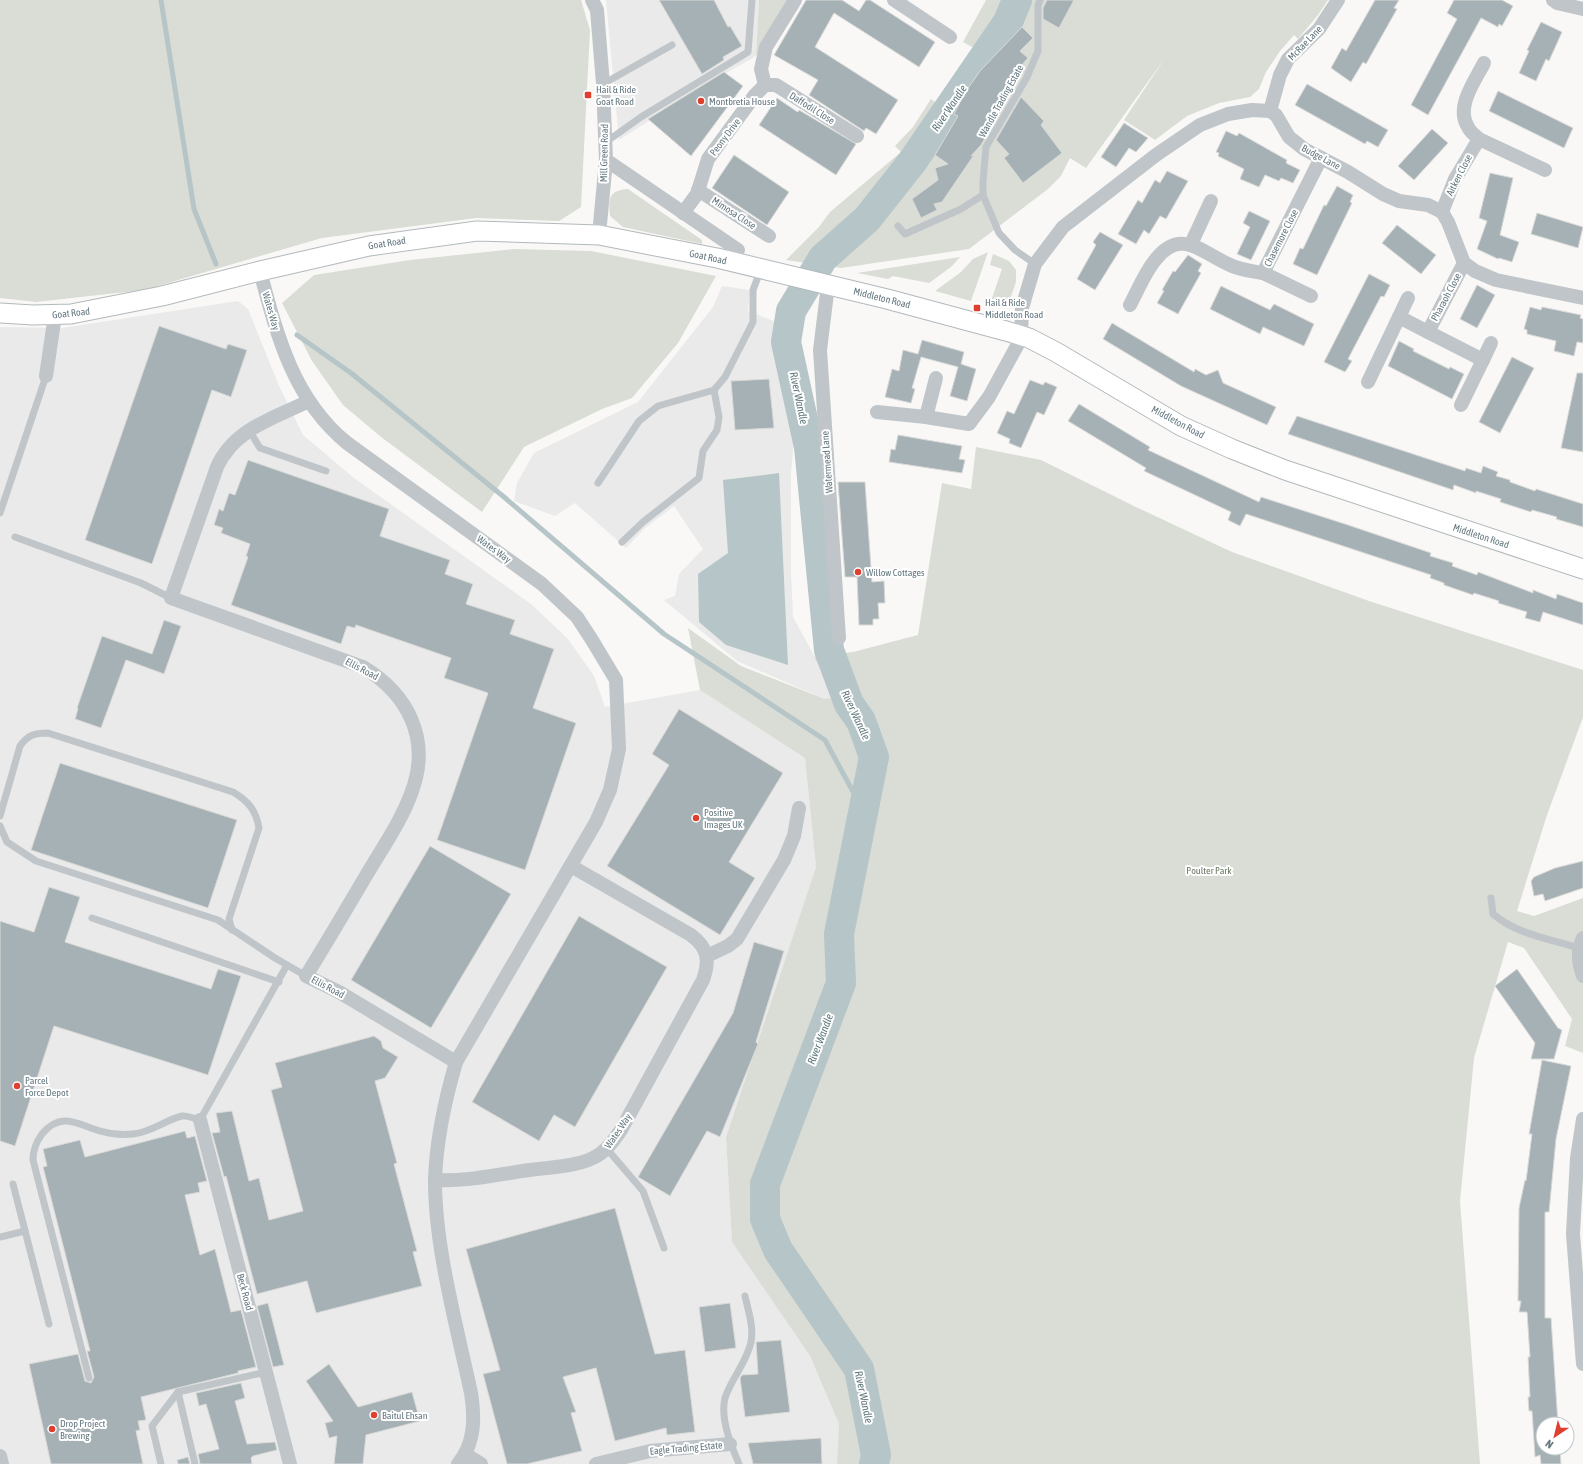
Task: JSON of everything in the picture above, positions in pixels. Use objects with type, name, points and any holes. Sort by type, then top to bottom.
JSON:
[{"type":"street","points":[[765,85],[761,68],[766,47],[795,0]]},
{"type":"street","points":[[894,0],[950,37]]},
{"type":"street","name":"McRae Lane","points":[[1270,111],[1280,75],[1288,59],[1319,29],[1338,0]]},
{"type":"street","points":[[1553,0],[1557,3],[1583,9]]},
{"type":"street","name":"Mill Green Road","points":[[597,3],[604,84],[606,142],[606,160],[599,235]]},
{"type":"street","points":[[1484,63],[1468,94],[1464,109],[1467,127],[1479,139],[1544,170]]},
{"type":"street","name":"Daffodil Close","points":[[765,85],[776,85],[857,136]]},
{"type":"street","name":"Peony Drive","points":[[683,213],[698,190],[708,159],[755,95],[765,85]]},
{"type":"street","points":[[878,412],[926,417],[969,424],[989,397],[1020,336],[1022,308],[1035,264],[1063,227],[1156,155],[1200,125],[1228,114],[1252,110],[1270,111]]},
{"type":"street","name":"Budge Lane","points":[[1270,111],[1276,115],[1290,137],[1304,149],[1348,172],[1383,194],[1399,201],[1428,205],[1442,212]]},
{"type":"street","name":"Aitken Close","points":[[1442,212],[1455,179],[1479,139]]},
{"type":"street","name":"Chasemore Close","points":[[1191,244],[1227,264],[1242,270],[1263,273],[1321,158]]},
{"type":"street","points":[[606,160],[738,250]]},
{"type":"street","name":"Mimosa Close","points":[[698,190],[769,236]]},
{"type":"street","points":[[1130,305],[1155,260],[1166,250],[1179,244],[1191,244],[1211,201]]},
{"type":"street","points":[[1442,212],[1448,222],[1464,263],[1476,271],[1496,280],[1583,298]]},
{"type":"street","name":"Goat Road","points":[[0,313],[55,315],[71,314],[122,305],[260,270],[370,246],[476,231],[599,235],[718,258],[769,271]]},
{"type":"street","name":"Pharaoh Close","points":[[1428,332],[1464,263]]},
{"type":"street","name":"Wates Way","points":[[260,270],[282,348],[309,401],[326,423],[347,443],[542,584],[577,617],[616,680],[619,749],[610,790],[596,822],[456,1062],[444,1103],[435,1180],[439,1231],[473,1406],[473,1428],[461,1459]]},
{"type":"street","name":"Middleton Road","points":[[769,271],[943,314],[1020,336],[1056,352],[1181,426],[1232,449],[1292,473],[1583,569]]},
{"type":"street","points":[[1263,273],[1311,296]]},
{"type":"street","name":"Watermead Lane","points":[[828,285],[820,357],[839,638]]},
{"type":"street","points":[[1368,382],[1408,298]]},
{"type":"street","points":[[46,376],[55,315]]},
{"type":"street","name":"Pharaoh Close","points":[[1399,317],[1483,360]]},
{"type":"street","points":[[1461,405],[1492,343]]},
{"type":"street","points":[[926,417],[936,378]]},
{"type":"street","points":[[171,598],[222,457],[233,442],[249,430],[309,401]]},
{"type":"street","name":"Ellis Road","points":[[171,598],[363,667],[379,677],[391,688],[408,712],[414,727],[419,761],[412,792],[394,828],[306,976],[339,992],[456,1062]]},
{"type":"street","points":[[571,866],[691,935],[701,942],[707,956],[728,946],[737,939],[784,860],[794,836],[799,808]]},
{"type":"street","points":[[1581,943],[1579,965],[1583,976]]},
{"type":"street","name":"Wates Way","points":[[435,1180],[447,1181],[474,1178],[574,1164],[593,1158],[607,1149],[621,1130],[703,980],[706,972],[707,956]]},
{"type":"street","points":[[1583,1119],[1577,1158],[1573,1234],[1583,1364]]},
{"type":"street","name":"Beck Road","points":[[200,1120],[290,1464]]},
{"type":"street","name":"Eagle Trading Estate","points":[[596,1464],[650,1450],[730,1444]]},
{"type":"street","points":[[0,1456],[2,1464]]},
{"type":"street","points":[[461,1459],[481,1464]]},
{"type":"lane","points":[[606,142],[641,117],[748,52],[752,0]]},
{"type":"lane","name":"Wandle Trading Estate","points":[[1035,264],[1015,250],[999,233],[983,195],[986,147],[1026,79],[1038,51],[1038,5],[1040,0]]},
{"type":"lane","points":[[604,84],[672,45]]},
{"type":"lane","points":[[898,226],[905,234],[961,209],[983,195]]},
{"type":"lane","points":[[598,483],[639,421],[658,406],[714,390],[725,377],[753,322],[753,290],[769,271]]},
{"type":"lane","points":[[0,513],[46,376]]},
{"type":"lane","points":[[622,542],[643,522],[686,490],[699,478],[704,451],[717,430],[719,417],[714,390]]},
{"type":"lane","points":[[249,430],[260,448],[326,471]]},
{"type":"lane","points":[[15,537],[141,583],[171,598]]},
{"type":"lane","points":[[0,816],[20,746],[26,738],[35,733],[48,733],[233,792],[244,798],[252,807],[257,817],[259,828],[228,919],[232,930]]},
{"type":"lane","points":[[0,826],[7,842],[36,862],[218,920],[306,976]]},
{"type":"lane","points":[[1491,898],[1493,914],[1501,921],[1514,928],[1581,943]]},
{"type":"lane","points":[[92,918],[279,982]]},
{"type":"lane","points":[[88,1378],[33,1160],[36,1144],[44,1131],[59,1121],[74,1122],[100,1131],[118,1134],[132,1134],[146,1132],[183,1116],[200,1120],[279,982],[287,965]]},
{"type":"lane","points":[[607,1149],[643,1191],[664,1248]]},
{"type":"lane","points":[[13,1184],[49,1324]]},
{"type":"lane","points":[[0,1237],[26,1230]]},
{"type":"lane","points":[[739,1464],[730,1444],[724,1416],[725,1398],[746,1356],[751,1342],[751,1329],[745,1296]]},
{"type":"lane","points":[[161,1464],[152,1426],[178,1392],[266,1372]]},
{"type":"lane","points":[[178,1392],[195,1464]]},
{"type":"shaded area","points":[[606,0],[759,0],[756,56],[703,86],[619,140]]},
{"type":"shaded area","points":[[722,286],[750,290],[748,311],[776,322],[794,440],[791,474],[791,572],[793,617],[837,697],[825,699],[737,661],[664,600],[675,596],[679,574],[703,549],[674,506],[645,528],[626,548],[575,503],[555,516],[514,501],[517,483],[534,453],[638,402],[713,307]]},
{"type":"shaded area","points":[[238,301],[248,309],[279,386],[303,435],[354,478],[531,604],[568,639],[594,676],[605,707],[700,690],[805,758],[816,867],[726,1137],[732,1242],[810,1356],[839,1424],[837,1464],[0,1464],[0,327],[62,328]]},
{"type":"shaded area","points":[[779,473],[788,665],[726,645],[699,622],[698,574],[728,553],[723,480]]},
{"type":"green space","points":[[0,0],[581,0],[590,30],[581,207],[559,221],[476,218],[322,238],[144,290],[36,302],[0,298]]},
{"type":"green space","points":[[759,0],[791,0],[756,56]]},
{"type":"green space","points":[[986,0],[1328,0],[1318,15],[1298,39],[1294,35],[1280,51],[1266,72],[1259,89],[1250,97],[1219,103],[1187,116],[1155,140],[1124,120],[1165,58],[1086,168],[1070,158],[1061,176],[1048,189],[969,249],[841,268],[786,260],[819,227],[830,212],[901,152],[895,146],[913,127],[931,99],[936,103],[943,96],[950,100],[957,89],[963,93],[985,64],[981,59],[983,53],[963,42]]},
{"type":"green space","points":[[628,189],[702,240],[702,244],[623,227],[610,216],[609,205],[613,194],[617,191]]},
{"type":"green space","points":[[514,249],[591,251],[716,276],[678,343],[632,398],[602,409],[524,447],[482,512],[381,437],[343,405],[312,361],[282,303],[314,275],[410,260]]},
{"type":"green space","points":[[988,252],[971,301],[935,291],[961,272],[973,259]]},
{"type":"green space","points":[[993,254],[1009,261],[1016,270],[1016,282],[1009,302],[997,308],[989,307],[1002,269],[990,265]]},
{"type":"green space","points":[[960,257],[951,267],[929,283],[893,276],[888,279],[857,273]]},
{"type":"green space","name":"Poulter Park","points":[[976,447],[1041,460],[1232,552],[1369,601],[1583,670],[1583,717],[1546,818],[1517,911],[1534,916],[1583,898],[1583,1053],[1565,1046],[1572,1019],[1524,948],[1508,942],[1474,1058],[1460,1201],[1480,1464],[837,1464],[839,1424],[810,1356],[732,1242],[726,1137],[816,867],[805,758],[700,690],[688,628],[741,666],[825,699],[837,697],[814,657],[853,652],[918,635],[942,483],[971,489]]},
{"type":"building","points":[[659,0],[714,0],[728,27],[730,26],[742,46],[723,57],[724,60],[702,74]]},
{"type":"building","points":[[806,0],[842,0],[859,11],[866,0],[870,0],[935,42],[919,67],[834,13],[815,47],[898,100],[876,134],[866,128],[864,131],[809,95],[818,80],[774,55]]},
{"type":"building","points":[[1047,0],[1074,0],[1059,28],[1043,19],[1043,8]]},
{"type":"building","points":[[1375,0],[1399,0],[1394,8],[1397,9],[1366,64],[1363,62],[1351,82],[1331,68],[1342,48],[1346,51]]},
{"type":"building","points":[[1454,0],[1502,0],[1513,6],[1502,26],[1499,24],[1498,27],[1481,18],[1428,115],[1411,105],[1457,19],[1447,13]]},
{"type":"building","points":[[1541,22],[1562,32],[1549,61],[1546,59],[1536,81],[1519,73],[1529,51],[1527,50]]},
{"type":"building","points":[[1022,27],[1033,38],[1020,51],[1028,58],[1021,66],[1025,70],[1023,74],[1011,86],[1014,89],[981,145],[971,156],[974,155],[942,202],[934,204],[937,210],[921,218],[912,199],[938,180],[935,168],[948,164],[935,155],[958,116],[954,114],[964,94],[980,71]]},
{"type":"building","name":"Montbretia House","points":[[724,72],[743,86],[691,156],[648,119]]},
{"type":"building","points":[[1307,84],[1388,130],[1378,147],[1367,141],[1365,144],[1295,105]]},
{"type":"building","points":[[1498,91],[1573,128],[1564,148],[1489,111]]},
{"type":"building","points":[[1021,97],[1044,121],[1041,125],[1062,153],[1023,183],[1004,158],[1009,154],[996,140]]},
{"type":"building","points":[[777,98],[796,111],[798,112],[799,110],[856,144],[836,175],[759,125]]},
{"type":"building","points":[[1124,123],[1148,138],[1136,152],[1129,148],[1116,167],[1101,157]]},
{"type":"building","points":[[1432,129],[1448,143],[1414,180],[1398,166]]},
{"type":"building","points":[[1226,131],[1237,136],[1239,133],[1287,160],[1286,163],[1300,170],[1293,183],[1281,178],[1279,181],[1265,175],[1259,187],[1240,179],[1244,169],[1218,156],[1219,153],[1216,152]]},
{"type":"building","points":[[734,155],[789,192],[767,225],[712,188]]},
{"type":"building","points":[[1167,171],[1188,181],[1166,219],[1160,216],[1149,234],[1144,230],[1136,244],[1118,234],[1138,200],[1142,203],[1155,180],[1160,183]]},
{"type":"building","points":[[1490,173],[1513,178],[1500,235],[1519,242],[1512,262],[1498,259],[1477,249],[1487,221],[1479,218]]},
{"type":"building","points":[[1337,186],[1353,195],[1350,202],[1352,203],[1317,275],[1293,264],[1300,248],[1303,249],[1324,205],[1326,206]]},
{"type":"building","points":[[1249,211],[1270,221],[1251,260],[1237,254],[1250,227],[1243,223]]},
{"type":"building","points":[[1537,213],[1583,227],[1578,248],[1531,234]]},
{"type":"building","points":[[1397,225],[1436,255],[1421,274],[1382,243]]},
{"type":"building","points":[[1100,232],[1123,245],[1095,290],[1077,279],[1096,245],[1093,242]]},
{"type":"building","points":[[1188,255],[1202,264],[1198,271],[1201,273],[1178,314],[1157,303],[1164,291],[1162,290],[1173,271],[1175,272]]},
{"type":"building","points":[[1369,274],[1390,285],[1384,297],[1381,296],[1348,359],[1352,361],[1345,372],[1324,362]]},
{"type":"building","points":[[1477,285],[1495,295],[1477,328],[1460,319]]},
{"type":"building","points":[[1221,286],[1270,310],[1274,304],[1314,324],[1304,346],[1263,327],[1260,334],[1210,309]]},
{"type":"building","points":[[1530,307],[1541,310],[1542,307],[1581,315],[1580,318],[1583,319],[1583,343],[1577,342],[1574,356],[1554,351],[1556,341],[1527,334],[1527,330],[1524,329]]},
{"type":"building","points":[[1112,323],[1194,372],[1195,369],[1206,375],[1218,370],[1223,383],[1276,407],[1267,425],[1181,386],[1103,339]]},
{"type":"building","points":[[159,326],[226,349],[228,344],[247,350],[231,397],[212,390],[152,564],[85,540]]},
{"type":"building","points":[[922,340],[964,352],[961,364],[976,369],[967,401],[950,396],[958,367],[921,357],[912,388],[915,389],[911,403],[885,397],[892,369],[899,371],[903,350],[918,354]]},
{"type":"building","points":[[1399,341],[1414,349],[1413,351],[1449,369],[1450,367],[1464,374],[1452,399],[1388,366]]},
{"type":"building","points":[[1512,357],[1534,368],[1500,433],[1479,422]]},
{"type":"building","points":[[1577,373],[1583,373],[1583,452],[1561,448]]},
{"type":"building","points":[[769,379],[774,428],[735,430],[731,381]]},
{"type":"building","points":[[1030,380],[1043,385],[1045,382],[1057,387],[1044,415],[1037,412],[1021,448],[1009,443],[1010,439],[997,433],[1007,411],[1014,414]]},
{"type":"building","points":[[1079,404],[1150,447],[1148,450],[1259,502],[1261,497],[1431,553],[1430,556],[1453,563],[1452,566],[1477,575],[1478,572],[1533,593],[1533,590],[1556,599],[1557,594],[1583,603],[1583,625],[1543,612],[1540,622],[1525,618],[1527,612],[1498,603],[1499,601],[1474,593],[1473,595],[1444,585],[1444,583],[1430,578],[1431,575],[1246,514],[1240,526],[1228,520],[1231,512],[1144,471],[1146,468],[1068,421]]},
{"type":"building","points":[[1297,416],[1465,471],[1466,468],[1481,473],[1483,466],[1498,472],[1496,476],[1510,480],[1510,482],[1535,491],[1536,489],[1583,504],[1583,527],[1556,519],[1557,517],[1532,510],[1531,512],[1500,502],[1501,499],[1476,491],[1476,493],[1454,485],[1453,490],[1288,434]]},
{"type":"building","points":[[898,435],[962,446],[959,459],[965,460],[962,473],[889,462],[891,449],[895,450]]},
{"type":"building","points":[[248,460],[389,509],[380,536],[450,560],[445,574],[473,584],[466,604],[515,620],[510,634],[554,649],[533,708],[576,723],[525,870],[437,840],[488,693],[444,678],[451,658],[356,625],[355,628],[347,626],[341,644],[231,605],[248,557],[246,556],[250,544],[221,533],[223,528],[214,525],[219,509],[223,511],[229,493],[235,495]]},
{"type":"building","points":[[838,482],[865,482],[872,582],[884,581],[885,603],[878,603],[879,619],[873,619],[873,625],[859,625],[857,577],[845,577]]},
{"type":"building","points":[[164,620],[181,626],[164,674],[126,660],[101,728],[75,719],[77,708],[102,636],[152,654]]},
{"type":"building","name":"Positive Images UK","points":[[679,709],[783,773],[729,862],[755,878],[720,935],[607,866],[669,765],[652,754]]},
{"type":"building","points":[[60,763],[237,820],[208,908],[31,850]]},
{"type":"building","points":[[430,846],[511,894],[431,1028],[351,980]]},
{"type":"building","points":[[1583,861],[1583,888],[1545,901],[1543,894],[1534,896],[1531,881],[1534,877],[1555,868]]},
{"type":"building","points":[[49,887],[80,897],[65,942],[211,989],[218,969],[241,976],[208,1075],[54,1026],[15,1146],[0,1141],[0,921],[34,932]]},
{"type":"building","points":[[579,916],[667,967],[575,1127],[554,1115],[539,1141],[472,1102]]},
{"type":"building","points":[[754,942],[784,951],[756,1042],[758,1044],[720,1137],[707,1131],[670,1196],[638,1177],[733,1013]]},
{"type":"building","points":[[1517,969],[1558,1028],[1562,1030],[1554,1059],[1531,1059],[1535,1043],[1495,986]]},
{"type":"building","points":[[374,1036],[381,1041],[383,1048],[398,1057],[385,1078],[375,1081],[397,1163],[394,1164],[417,1251],[413,1252],[422,1286],[316,1313],[307,1281],[257,1294],[226,1176],[224,1177],[212,1133],[220,1132],[216,1113],[232,1111],[249,1181],[259,1178],[269,1220],[303,1211],[271,1090],[282,1087],[275,1063]]},
{"type":"building","points":[[1542,1060],[1571,1066],[1556,1139],[1549,1212],[1545,1212],[1545,1318],[1551,1318],[1557,1416],[1535,1416],[1535,1456],[1538,1456],[1535,1457],[1532,1411],[1529,1411],[1528,1397],[1530,1397],[1528,1357],[1530,1357],[1527,1312],[1519,1312],[1521,1301],[1518,1301],[1519,1208],[1525,1180],[1526,1181],[1532,1134],[1529,1134]]},
{"type":"building","points":[[185,1131],[187,1138],[195,1136],[207,1181],[198,1183],[200,1192],[185,1195],[200,1255],[215,1249],[231,1312],[241,1310],[256,1367],[238,1371],[238,1373],[141,1397],[146,1420],[138,1421],[140,1430],[136,1431],[143,1464],[51,1464],[29,1364],[78,1354],[85,1381],[91,1383],[94,1377],[87,1351],[90,1351],[43,1167],[47,1166],[43,1149],[80,1140],[85,1157]]},
{"type":"building","points":[[615,1208],[655,1354],[685,1350],[695,1432],[667,1435],[666,1428],[615,1441],[596,1368],[563,1377],[576,1412],[571,1413],[582,1451],[527,1464],[507,1464],[483,1374],[500,1370],[466,1249]]},
{"type":"building","points":[[268,1303],[284,1365],[273,1367],[257,1306]]},
{"type":"building","points":[[730,1303],[736,1348],[705,1352],[699,1307]]},
{"type":"building","points":[[781,1340],[790,1412],[745,1417],[740,1378],[742,1375],[758,1374],[756,1342]]},
{"type":"building","name":"Baitul Ehsan","points":[[329,1364],[358,1407],[412,1392],[420,1421],[366,1435],[363,1464],[334,1464],[337,1436],[329,1438],[325,1423],[333,1421],[306,1381]]},
{"type":"building","points":[[241,1383],[245,1398],[235,1401],[247,1444],[275,1442],[277,1450],[253,1456],[251,1458],[252,1464],[200,1464],[198,1454],[219,1449],[206,1404],[199,1406],[196,1393]]},
{"type":"building","points":[[821,1438],[822,1464],[753,1464],[748,1443]]},
{"type":"building","points":[[1540,1456],[1560,1456],[1561,1464],[1541,1464]]},
{"type":"building","points":[[188,1457],[190,1464],[178,1464],[177,1460]]},
{"type":"waterway","points":[[161,0],[194,209],[216,264]]},
{"type":"waterway","name":"River Wandle","points":[[874,1464],[876,1455],[859,1369],[778,1250],[765,1219],[765,1184],[841,983],[839,934],[874,757],[861,721],[849,704],[829,650],[809,447],[786,342],[791,311],[823,258],[867,219],[912,162],[1008,22],[1017,0]]},
{"type":"waterway","points":[[297,335],[351,373],[504,497],[664,634],[825,740],[864,812]]},
{"type":"place","name":"Hail & Ride Goat Road","points":[[588,95]]},
{"type":"place","name":"Montbretia House","points":[[701,101]]},
{"type":"place","name":"Hail & Ride Middleton Road","points":[[977,308]]},
{"type":"place","name":"Willow Cottages","points":[[858,572]]},
{"type":"place","name":"Positive Images UK","points":[[696,818]]},
{"type":"place","name":"Parcel Force Depot","points":[[17,1086]]},
{"type":"place","name":"Baitul Ehsan","points":[[374,1415]]},
{"type":"place","name":"Drop Project Brewing","points":[[52,1429]]}]
